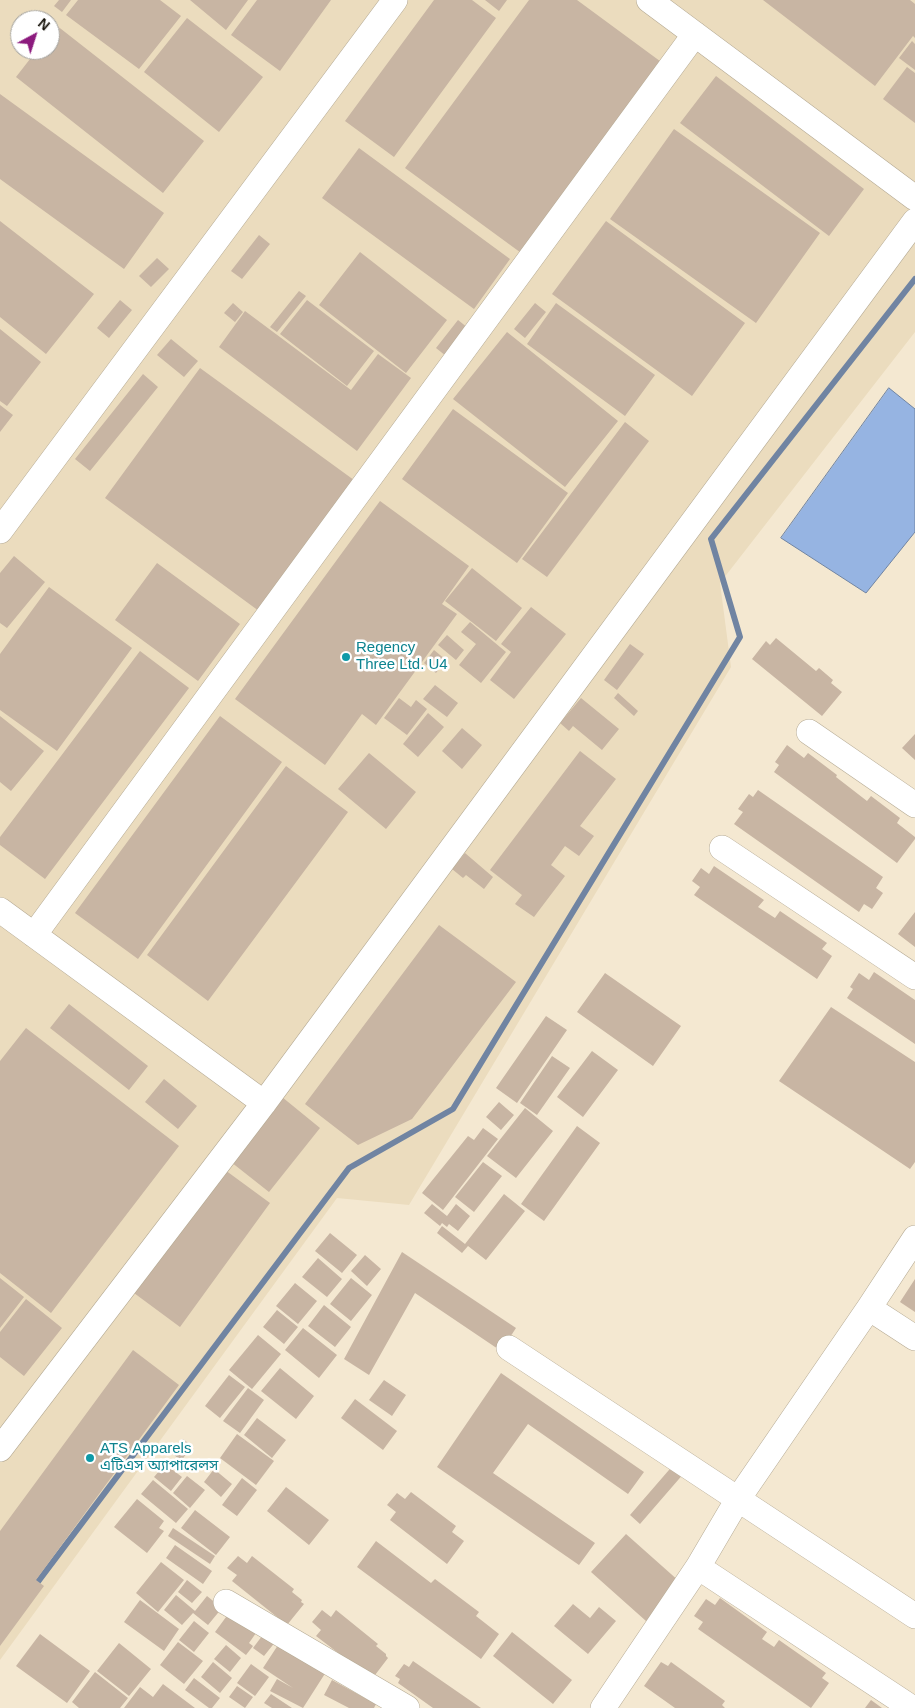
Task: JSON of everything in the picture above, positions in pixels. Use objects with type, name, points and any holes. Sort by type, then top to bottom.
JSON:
[{"type":"street","points":[[0,531],[395,0]]},
{"type":"street","points":[[649,0],[915,198]]},
{"type":"street","points":[[34,935],[695,34]]},
{"type":"street","points":[[0,1449],[264,1103],[915,222]]},
{"type":"street","points":[[809,732],[915,805]]},
{"type":"street","points":[[722,848],[915,977]]},
{"type":"street","points":[[0,910],[264,1103]]},
{"type":"street","points":[[603,1708],[698,1567],[738,1499],[915,1238]]},
{"type":"street","points":[[869,1308],[915,1338]]},
{"type":"street","points":[[509,1348],[915,1616]]},
{"type":"street","points":[[698,1567],[912,1708]]},
{"type":"street","points":[[226,1602],[407,1708]]},
{"type":"shaded area","points":[[0,0],[915,0],[915,332],[720,583],[731,667],[409,1205],[337,1198],[0,1660]]},
{"type":"water","points":[[889,388],[915,409],[915,532],[866,593],[781,538]]},
{"type":"building","points":[[59,0],[71,0],[62,12],[54,6]]},
{"type":"building","points":[[78,0],[160,0],[181,16],[139,69],[66,15]]},
{"type":"building","points":[[190,0],[248,0],[226,30]]},
{"type":"building","points":[[257,0],[331,0],[280,71],[231,35]]},
{"type":"building","points":[[434,0],[472,0],[496,18],[394,157],[345,121]]},
{"type":"building","points":[[485,0],[507,0],[499,11]]},
{"type":"building","points":[[529,0],[577,0],[668,67],[528,258],[405,168]]},
{"type":"building","points":[[763,0],[910,0],[915,4],[915,38],[913,36],[875,86]]},
{"type":"building","points":[[187,18],[263,77],[219,132],[144,72]]},
{"type":"building","points":[[60,28],[204,141],[163,193],[16,77],[29,60],[60,60]]},
{"type":"building","points":[[912,41],[915,44],[915,70],[899,58]]},
{"type":"building","points":[[907,67],[915,73],[915,123],[883,99]]},
{"type":"building","points":[[716,76],[864,189],[829,236],[680,123]]},
{"type":"building","points":[[0,94],[164,213],[124,269],[0,179]]},
{"type":"building","points":[[674,129],[820,233],[756,323],[610,219]]},
{"type":"building","points":[[359,148],[510,259],[474,309],[322,198]]},
{"type":"building","points":[[0,221],[94,294],[46,354],[0,317]]},
{"type":"building","points":[[606,221],[745,323],[692,396],[552,294]]},
{"type":"building","points":[[259,235],[270,244],[242,279],[231,271]]},
{"type":"building","points":[[360,252],[447,320],[406,373],[319,305]]},
{"type":"building","points":[[157,258],[169,269],[151,287],[139,276]]},
{"type":"building","points":[[299,291],[306,296],[277,332],[270,327]]},
{"type":"building","points":[[120,300],[132,310],[109,338],[97,328]]},
{"type":"building","points":[[307,300],[374,351],[347,386],[280,334]]},
{"type":"building","points":[[233,303],[243,312],[235,322],[224,313]]},
{"type":"building","points":[[535,303],[546,312],[525,338],[514,329]]},
{"type":"building","points":[[556,303],[655,375],[625,416],[527,344]]},
{"type":"building","points":[[245,311],[351,390],[378,354],[411,378],[357,451],[219,347]]},
{"type":"building","points":[[458,320],[468,328],[446,356],[436,348]]},
{"type":"building","points":[[0,329],[41,362],[7,406],[0,401]]},
{"type":"building","points":[[507,332],[618,421],[565,487],[453,399]]},
{"type":"building","points":[[171,339],[198,361],[184,377],[157,355]]},
{"type":"building","points":[[200,368],[358,483],[263,614],[105,498]]},
{"type":"building","points":[[143,374],[158,387],[90,471],[75,459]]},
{"type":"building","points":[[0,405],[13,415],[0,432]]},
{"type":"building","points":[[453,409],[568,493],[517,563],[402,479]]},
{"type":"building","points":[[625,422],[649,441],[547,577],[522,559]]},
{"type":"building","name":"Regency Three Ltd. U4","points":[[380,501],[469,566],[442,604],[457,614],[376,725],[362,714],[325,765],[235,699]]},
{"type":"building","points":[[14,556],[45,582],[7,628],[0,623],[0,573]]},
{"type":"building","points":[[157,563],[240,624],[198,681],[115,620]]},
{"type":"building","points":[[472,568],[522,608],[496,641],[445,601]]},
{"type":"building","points":[[49,587],[132,648],[57,751],[0,710],[0,654]]},
{"type":"building","points":[[531,607],[566,634],[514,699],[490,680],[511,652],[501,644]]},
{"type":"building","points":[[470,622],[506,652],[481,683],[459,665],[476,644],[461,632]]},
{"type":"building","points":[[447,635],[464,650],[456,660],[438,645]]},
{"type":"building","points":[[776,638],[816,671],[819,668],[833,680],[831,683],[842,692],[822,716],[752,659],[766,641],[770,645]]},
{"type":"building","points":[[630,644],[644,654],[617,690],[604,680]]},
{"type":"building","points":[[434,650],[446,660],[436,673],[424,663]]},
{"type":"building","points":[[140,651],[189,688],[45,879],[0,845],[0,837]]},
{"type":"building","points":[[435,685],[458,703],[447,717],[423,699]]},
{"type":"building","points":[[618,693],[638,711],[634,716],[614,698]]},
{"type":"building","points":[[399,698],[411,707],[416,700],[427,709],[407,735],[384,718]]},
{"type":"building","points":[[581,698],[619,729],[602,750],[573,726],[569,731],[560,723]]},
{"type":"building","points":[[428,713],[444,727],[418,757],[403,744]]},
{"type":"building","points":[[0,716],[44,751],[11,791],[0,782]]},
{"type":"building","points":[[220,716],[282,762],[138,959],[75,913]]},
{"type":"building","points":[[462,728],[482,745],[462,769],[442,751]]},
{"type":"building","points":[[915,734],[915,760],[902,748]]},
{"type":"building","points":[[787,745],[804,758],[808,753],[867,801],[871,796],[900,818],[897,823],[915,839],[897,863],[774,772],[779,765],[775,762]]},
{"type":"building","points":[[580,751],[616,779],[580,826],[594,836],[579,856],[565,846],[551,865],[565,876],[534,917],[515,904],[522,895],[490,870]]},
{"type":"building","points":[[369,753],[416,792],[386,829],[338,789]]},
{"type":"building","points":[[286,766],[348,812],[208,1001],[147,955]]},
{"type":"building","points":[[758,790],[883,877],[876,888],[883,893],[872,909],[864,904],[859,912],[734,824],[743,812],[738,809],[749,794],[753,797]]},
{"type":"building","points":[[465,853],[493,877],[484,889],[466,875],[463,878],[452,869]]},
{"type":"building","points":[[714,866],[764,900],[758,907],[775,918],[780,911],[827,943],[822,949],[832,956],[817,979],[694,895],[700,887],[692,881],[701,868],[709,874]]},
{"type":"building","points":[[915,912],[915,947],[898,934]]},
{"type":"building","points":[[439,925],[516,982],[412,1119],[358,1145],[305,1104]]},
{"type":"building","points":[[874,972],[915,1000],[915,1044],[847,998],[853,989],[850,987],[859,973],[869,980]]},
{"type":"building","points":[[605,973],[681,1026],[653,1066],[577,1012]]},
{"type":"building","points":[[69,1004],[148,1066],[129,1090],[50,1028]]},
{"type":"building","points":[[831,1007],[915,1062],[915,1162],[910,1169],[779,1081]]},
{"type":"building","points":[[546,1016],[567,1030],[517,1103],[496,1088]]},
{"type":"building","points":[[26,1028],[179,1146],[51,1313],[0,1273],[0,1061]]},
{"type":"building","points":[[592,1051],[618,1070],[583,1117],[557,1097]]},
{"type":"building","points":[[552,1056],[570,1068],[537,1115],[520,1103]]},
{"type":"building","points":[[164,1079],[197,1106],[178,1129],[145,1102]]},
{"type":"building","points":[[282,1097],[320,1128],[269,1192],[231,1162]]},
{"type":"building","points":[[499,1102],[514,1115],[501,1130],[486,1117]]},
{"type":"building","points":[[525,1108],[553,1131],[516,1178],[487,1156]]},
{"type":"building","points":[[577,1126],[600,1143],[544,1221],[521,1204]]},
{"type":"building","points":[[483,1128],[498,1139],[443,1210],[422,1193],[468,1136],[474,1140]]},
{"type":"building","points":[[483,1162],[502,1176],[474,1212],[455,1197]]},
{"type":"building","points":[[225,1170],[270,1203],[180,1327],[134,1293]]},
{"type":"building","points":[[504,1194],[525,1211],[486,1260],[468,1246],[462,1253],[437,1233],[442,1226],[465,1244]]},
{"type":"building","points":[[432,1204],[447,1216],[456,1204],[470,1216],[458,1231],[449,1224],[447,1227],[442,1223],[440,1226],[424,1213]]},
{"type":"building","points":[[330,1233],[357,1255],[342,1273],[315,1251]]},
{"type":"building","points":[[402,1252],[516,1328],[501,1351],[415,1293],[369,1375],[344,1359]]},
{"type":"building","points":[[365,1255],[381,1269],[367,1286],[351,1271]]},
{"type":"building","points":[[318,1258],[342,1279],[327,1297],[302,1277]]},
{"type":"building","points":[[0,1278],[24,1297],[0,1328]]},
{"type":"building","points":[[351,1278],[372,1295],[351,1321],[330,1304]]},
{"type":"building","points":[[915,1279],[915,1312],[900,1302]]},
{"type":"building","points":[[295,1283],[317,1301],[298,1324],[276,1306]]},
{"type":"building","points":[[26,1299],[62,1328],[24,1376],[0,1357],[0,1332]]},
{"type":"building","points":[[324,1305],[351,1327],[335,1347],[308,1326]]},
{"type":"building","points":[[277,1310],[298,1327],[284,1344],[263,1327]]},
{"type":"building","points":[[303,1328],[337,1355],[319,1378],[285,1350]]},
{"type":"building","points":[[258,1335],[281,1354],[252,1389],[229,1370]]},
{"type":"building","name":"ATS Apparels এটিএস অ্যাপারেলস","points":[[133,1350],[179,1385],[36,1580],[44,1586],[0,1646],[0,1531]]},
{"type":"building","points":[[280,1368],[314,1396],[296,1419],[261,1391]]},
{"type":"building","points":[[501,1373],[644,1472],[628,1494],[528,1424],[493,1473],[595,1543],[579,1565],[437,1467]]},
{"type":"building","points":[[229,1375],[245,1387],[220,1418],[205,1406]]},
{"type":"building","points":[[384,1380],[406,1395],[392,1416],[369,1400]]},
{"type":"building","points":[[248,1388],[264,1400],[240,1433],[223,1421]]},
{"type":"building","points":[[355,1399],[397,1431],[383,1450],[341,1418]]},
{"type":"building","points":[[257,1418],[286,1440],[272,1458],[244,1435]]},
{"type":"building","points":[[237,1434],[274,1461],[256,1485],[220,1458]]},
{"type":"building","points":[[183,1439],[192,1446],[181,1461],[172,1453]]},
{"type":"building","points":[[675,1463],[685,1472],[640,1524],[630,1515]]},
{"type":"building","points":[[165,1464],[182,1477],[171,1491],[154,1477]]},
{"type":"building","points":[[214,1469],[232,1484],[221,1497],[204,1482]]},
{"type":"building","points":[[187,1476],[205,1490],[190,1508],[173,1493]]},
{"type":"building","points":[[242,1478],[257,1490],[237,1516],[222,1505]]},
{"type":"building","points":[[153,1480],[188,1509],[176,1523],[141,1494]]},
{"type":"building","points":[[286,1487],[329,1520],[309,1545],[267,1511]]},
{"type":"building","points":[[411,1492],[456,1526],[452,1532],[464,1541],[447,1564],[390,1520],[396,1512],[387,1505],[397,1493],[405,1499]]},
{"type":"building","points":[[137,1499],[164,1521],[159,1528],[164,1531],[147,1553],[114,1527]]},
{"type":"building","points":[[195,1510],[230,1537],[216,1555],[181,1528]]},
{"type":"building","points":[[173,1528],[215,1556],[210,1564],[168,1536]]},
{"type":"building","points":[[626,1534],[680,1582],[646,1621],[591,1572]]},
{"type":"building","points":[[376,1541],[431,1583],[435,1579],[479,1612],[476,1616],[499,1634],[481,1659],[357,1567]]},
{"type":"building","points":[[175,1545],[212,1571],[203,1584],[166,1558]]},
{"type":"building","points":[[238,1556],[247,1563],[252,1556],[294,1589],[292,1592],[302,1600],[301,1602],[304,1604],[287,1625],[232,1581],[237,1575],[227,1568]]},
{"type":"building","points":[[161,1562],[184,1580],[158,1612],[136,1593]]},
{"type":"building","points":[[187,1580],[202,1592],[192,1603],[178,1592]]},
{"type":"building","points":[[176,1595],[195,1611],[207,1596],[222,1608],[208,1625],[193,1613],[182,1625],[164,1610]]},
{"type":"building","points":[[720,1598],[767,1632],[762,1639],[774,1647],[779,1640],[826,1673],[822,1678],[829,1683],[811,1708],[698,1629],[703,1622],[694,1616],[706,1599],[715,1605]]},
{"type":"building","points":[[140,1600],[179,1629],[164,1651],[124,1622]]},
{"type":"building","points":[[573,1604],[590,1618],[599,1607],[616,1621],[588,1654],[554,1626]]},
{"type":"building","points":[[322,1610],[331,1617],[336,1610],[378,1644],[376,1646],[386,1654],[388,1658],[372,1679],[316,1636],[321,1630],[312,1622]]},
{"type":"building","points":[[229,1613],[256,1633],[249,1643],[253,1646],[246,1655],[215,1632]]},
{"type":"building","points":[[194,1621],[209,1633],[194,1652],[179,1640]]},
{"type":"building","points":[[265,1632],[276,1641],[264,1656],[253,1648]]},
{"type":"building","points":[[512,1632],[572,1680],[553,1704],[493,1656]]},
{"type":"building","points":[[40,1634],[90,1671],[67,1703],[16,1666]]},
{"type":"building","points":[[178,1642],[203,1661],[184,1684],[160,1665]]},
{"type":"building","points":[[280,1642],[326,1672],[303,1708],[270,1691],[277,1679],[293,1688],[263,1668]]},
{"type":"building","points":[[119,1643],[151,1669],[129,1696],[97,1671]]},
{"type":"building","points":[[226,1645],[241,1658],[230,1672],[214,1659]]},
{"type":"building","points":[[413,1661],[481,1708],[433,1708],[398,1683],[400,1679],[395,1676],[404,1664],[409,1667]]},
{"type":"building","points":[[213,1662],[232,1678],[220,1693],[201,1677]]},
{"type":"building","points":[[661,1662],[668,1666],[671,1662],[725,1701],[722,1705],[725,1708],[675,1708],[644,1686]]},
{"type":"building","points":[[251,1664],[269,1677],[255,1696],[237,1683]]},
{"type":"building","points":[[95,1672],[128,1698],[120,1708],[79,1708],[72,1702]]},
{"type":"building","points":[[194,1678],[220,1698],[212,1708],[209,1708],[185,1690]]},
{"type":"building","points":[[332,1680],[376,1704],[374,1708],[349,1708],[324,1695]]},
{"type":"building","points":[[163,1684],[195,1708],[124,1708],[140,1687],[153,1697]]},
{"type":"building","points":[[237,1686],[253,1697],[245,1708],[229,1697]]},
{"type":"building","points":[[271,1694],[292,1708],[272,1708],[264,1703]]},
{"type":"building","points":[[871,1700],[882,1708],[865,1708]]},
{"type":"waterway","points":[[34,1587],[349,1168],[453,1109],[740,637],[711,539],[915,279]]},
{"type":"place","name":"Regency Three Ltd. U4","points":[[346,657]]},
{"type":"place","name":"ATS Apparels এটিএস অ্যাপারেলস","points":[[90,1458]]}]
